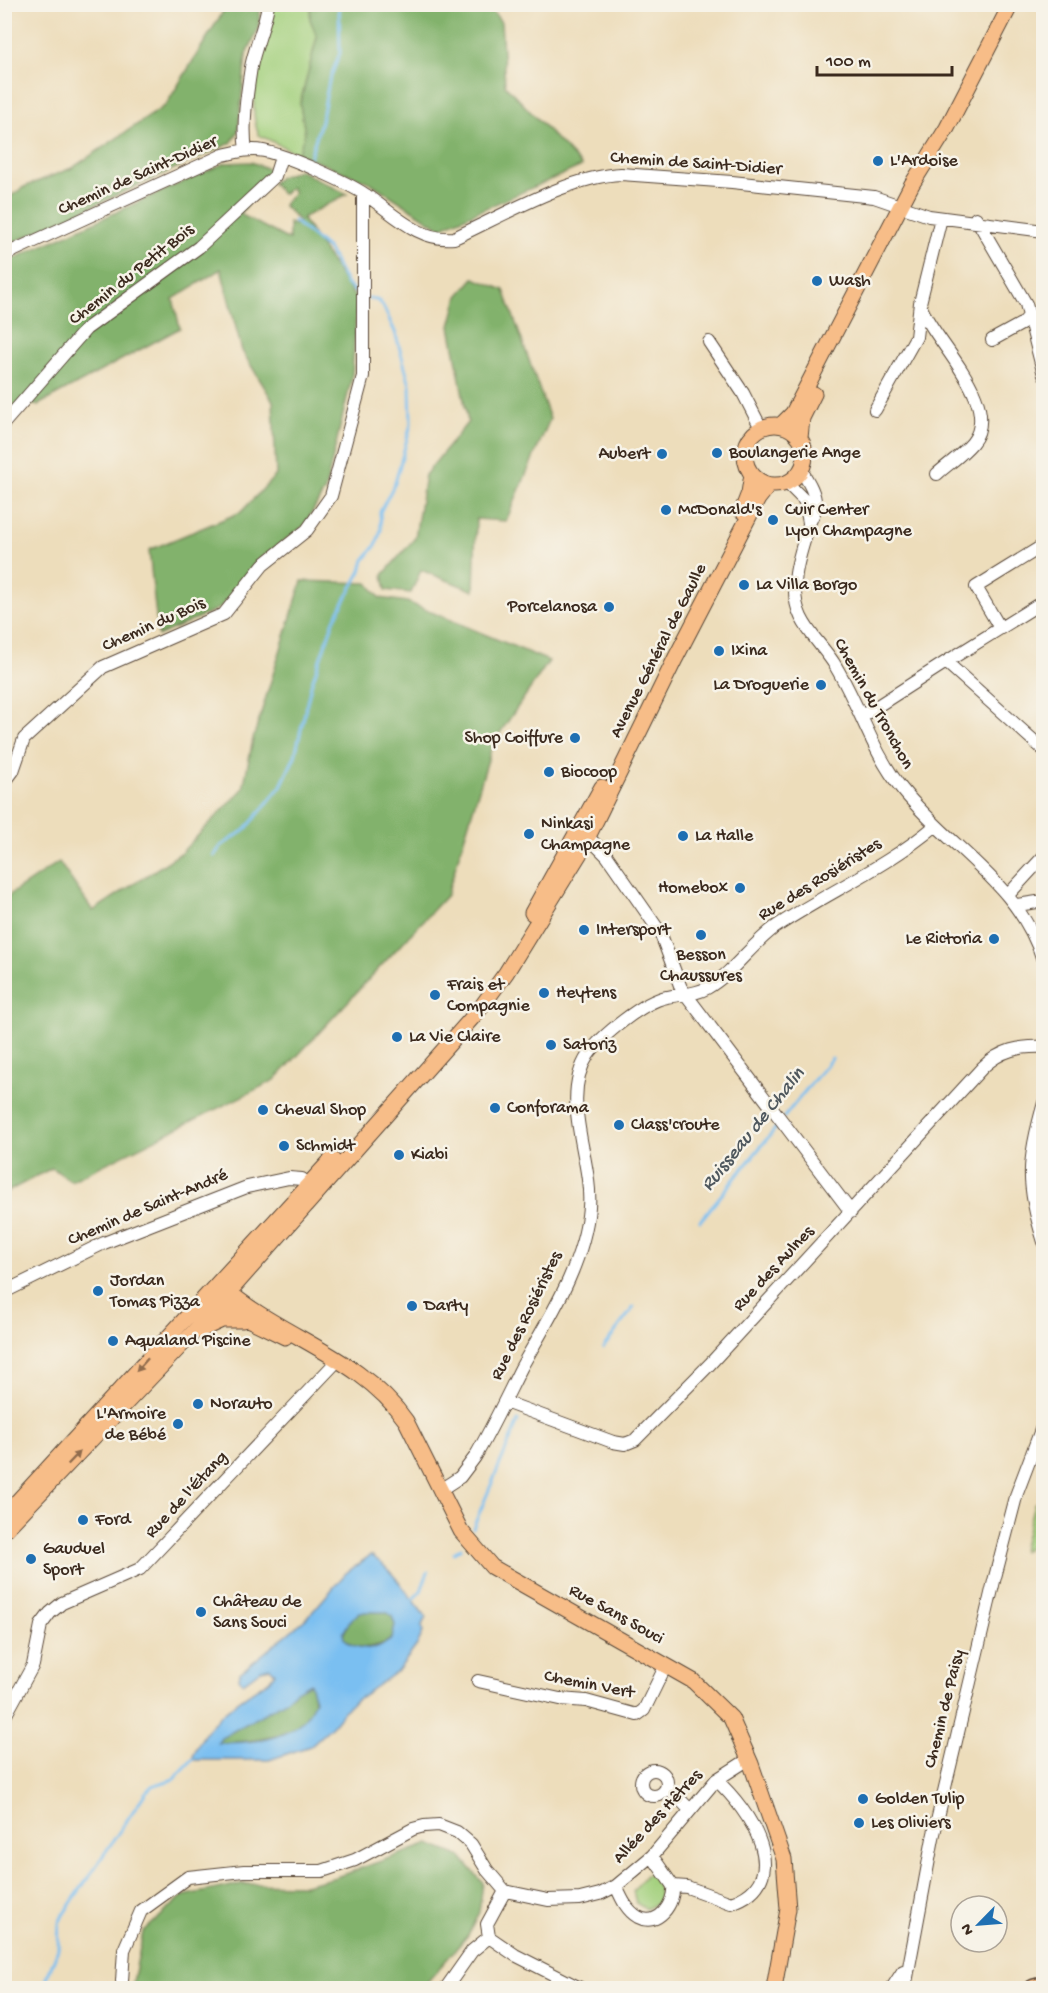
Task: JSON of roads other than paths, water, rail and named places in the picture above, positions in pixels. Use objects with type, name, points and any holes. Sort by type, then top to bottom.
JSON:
[{"type":"highway","points":[[1033,1989],[1044,1985]]},
{"type":"main road","points":[[781,426],[792,413],[901,214],[1011,4]]},
{"type":"main road","points":[[800,438],[781,426],[761,428],[749,440],[746,447],[746,462],[752,474],[769,485],[787,483],[801,470],[805,454],[800,438],[802,418],[901,214],[919,187],[945,131]]},
{"type":"main road","name":"Avenue Général de Gaulle","points":[[589,838],[746,503],[752,474]]},
{"type":"main road","name":"Avenue Général de Gaulle","points":[[219,1296],[314,1188],[479,1010],[506,973],[589,838],[675,659],[758,499],[769,485]]},
{"type":"main road","points":[[4,1531],[190,1335],[219,1296]]},
{"type":"main road","points":[[4,1516],[219,1296]]},
{"type":"main road","name":"Rue Sans Souci","points":[[219,1296],[229,1310],[284,1336],[303,1341]]},
{"type":"main road","name":"Rue Sans Souci","points":[[219,1296],[242,1302],[289,1329],[303,1341],[368,1379],[395,1404],[406,1421],[461,1531],[492,1567],[693,1681],[723,1708],[740,1734],[781,1847],[788,1882],[788,1909],[774,1989]]},
{"type":"main road","points":[[190,1335],[222,1320],[236,1318],[254,1323]]},
{"type":"street","points":[[246,150],[251,66],[265,24],[268,4]]},
{"type":"street","name":"Chemin de Saint-Didier","points":[[4,255],[223,155],[246,150],[263,151],[281,157],[363,193],[415,230],[440,240],[454,238],[579,182],[604,175],[658,176],[862,195],[901,214]]},
{"type":"street","name":"Chemin du Petit Bois","points":[[4,423],[86,329],[199,247],[275,176],[281,157]]},
{"type":"street","name":"Chemin du Bois","points":[[4,783],[13,771],[24,739],[104,667],[224,614],[263,565],[307,530],[331,496],[363,376],[364,293],[361,197],[363,193]]},
{"type":"street","points":[[901,214],[941,218],[976,218],[1044,231]]},
{"type":"street","points":[[875,410],[916,337],[920,303],[941,218]]},
{"type":"street","points":[[976,218],[1030,315],[1044,375]]},
{"type":"street","points":[[920,303],[927,323],[970,384],[977,400],[980,421],[973,442],[937,474]]},
{"type":"street","points":[[992,340],[1023,323],[1030,315]]},
{"type":"street","points":[[709,342],[743,393],[761,428]]},
{"type":"street","name":"Chemin du Tronchon","points":[[801,470],[813,492],[815,508],[809,523],[794,588],[796,606],[803,621],[833,662],[890,775],[935,826],[1013,900],[1029,925],[1044,963]]},
{"type":"street","points":[[787,483],[805,501],[809,523]]},
{"type":"street","points":[[1000,628],[976,587],[1044,544]]},
{"type":"street","points":[[862,716],[1044,601]]},
{"type":"street","points":[[946,662],[1044,750]]},
{"type":"street","name":"Rue des Rosiéristes","points":[[440,1490],[460,1477],[469,1467],[506,1402],[561,1294],[585,1231],[589,1190],[577,1100],[583,1067],[588,1055],[606,1035],[633,1015],[665,997],[704,990],[777,927],[880,864],[935,826]]},
{"type":"street","points":[[589,838],[660,932],[678,982],[686,994],[851,1212]]},
{"type":"street","points":[[1013,900],[1044,856]]},
{"type":"street","points":[[1013,900],[1044,901]]},
{"type":"street","name":"Rue des Aulnes","points":[[506,1402],[613,1442],[625,1444],[635,1440],[710,1364],[988,1061],[1012,1049],[1044,1047]]},
{"type":"street","points":[[1044,1103],[1029,1164],[1033,1206],[1044,1242]]},
{"type":"street","name":"Chemin de Saint-André","points":[[4,1292],[104,1243],[247,1186],[289,1178],[302,1179],[314,1188]]},
{"type":"street","name":"Rue de l'Étang","points":[[4,1718],[33,1665],[41,1625],[62,1603],[125,1577],[145,1564],[338,1360]]},
{"type":"street","name":"Chemin de Paisy","points":[[904,1989],[942,1795],[1011,1512],[1044,1422]]},
{"type":"street","name":"Chemin Vert","points":[[478,1681],[560,1699],[586,1701],[637,1715],[644,1710],[666,1665]]},
{"type":"street","name":"Allée des Hêtres","points":[[505,1891],[548,1900],[580,1899],[616,1886],[652,1856],[716,1780],[749,1759]]},
{"type":"street","points":[[673,1886],[687,1887],[731,1903],[753,1890],[762,1875],[761,1844],[753,1822],[731,1793],[716,1780]]},
{"type":"street","points":[[666,1786],[690,1810]]},
{"type":"street","points":[[122,1981],[124,1950],[141,1911],[188,1877],[244,1871],[322,1871],[355,1860],[413,1829],[439,1825],[457,1832],[471,1844],[487,1870],[505,1891],[487,1924],[489,1937],[526,1961],[580,1989]]},
{"type":"street","points":[[616,1886],[626,1906],[637,1916],[645,1919],[662,1915],[671,1904],[673,1886],[668,1875],[652,1856]]},
{"type":"street","points":[[446,1989],[472,1951],[489,1937]]},
{"type":"street","name":"Chemin de Paisy","points":[[892,1989],[897,1984],[912,1950]]},
{"type":"water","points":[[371,1555],[394,1576],[426,1617],[417,1645],[397,1672],[349,1705],[332,1726],[310,1746],[269,1760],[192,1760],[197,1746],[213,1723],[233,1705],[269,1681],[275,1673],[270,1668],[261,1670],[243,1683],[239,1679],[240,1673],[308,1617],[346,1573]],"holes":[[[360,1612],[386,1612],[392,1616],[395,1625],[392,1639],[382,1645],[369,1648],[357,1647],[347,1642],[343,1633],[350,1621]],[[310,1683],[315,1700],[308,1714],[288,1732],[261,1740],[218,1743],[221,1738],[284,1702],[296,1691]]]},
{"type":"waterway","points":[[310,157],[322,118],[329,81],[340,53],[339,4]]},
{"type":"waterway","points":[[294,221],[329,250],[347,285],[360,295]]},
{"type":"waterway","points":[[214,856],[221,846],[246,829],[281,786],[295,756],[311,685],[334,620],[361,571],[364,560],[376,545],[381,530],[380,512],[395,483],[411,424],[410,385],[395,332],[383,306],[379,301],[369,298]]},
{"type":"waterway","name":"Ruisseau de Chalin","points":[[784,1117],[832,1058]]},
{"type":"waterway","name":"Ruisseau de Chalin","points":[[700,1221],[780,1123]]},
{"type":"waterway","name":"Ruisseau de Chalin","points":[[603,1348],[634,1307]]},
{"type":"waterway","name":"Ruisseau de Chalin","points":[[473,1528],[518,1421]]},
{"type":"waterway","name":"Ruisseau de Chalin","points":[[454,1553],[461,1548]]},
{"type":"waterway","points":[[410,1602],[421,1591],[428,1572]]},
{"type":"waterway","points":[[43,1988],[58,1949],[59,1923],[63,1915],[146,1792],[152,1786],[174,1779],[193,1759]]},
{"type":"place","name":"L'Ardoise","points":[[878,161]]},
{"type":"place","name":"Wash","points":[[817,281]]},
{"type":"place","name":"Boulangerie Ange","points":[[717,453]]},
{"type":"place","name":"Aubert","points":[[662,454]]},
{"type":"place","name":"McDonald's","points":[[666,510]]},
{"type":"place","name":"Cuir Center Lyon Champagne","points":[[773,520]]},
{"type":"place","name":"La Villa Borgo","points":[[744,585]]},
{"type":"place","name":"Porcelanosa","points":[[609,607]]},
{"type":"place","name":"Ixina","points":[[719,651]]},
{"type":"place","name":"La Droguerie","points":[[821,685]]},
{"type":"place","name":"Shop Coiffure","points":[[575,738]]},
{"type":"place","name":"Biocoop","points":[[549,772]]},
{"type":"place","name":"Ninkasi Champagne","points":[[529,834]]},
{"type":"place","name":"La Halle","points":[[683,836]]},
{"type":"place","name":"Homebox","points":[[740,888]]},
{"type":"place","name":"Intersport","points":[[584,930]]},
{"type":"place","name":"Besson Chaussures","points":[[701,935]]},
{"type":"place","name":"Le Rictoria","points":[[994,939]]},
{"type":"place","name":"Heytens","points":[[544,993]]},
{"type":"place","name":"Frais et Compagnie","points":[[435,995]]},
{"type":"place","name":"La Vie Claire","points":[[397,1037]]},
{"type":"place","name":"Satoriz","points":[[551,1045]]},
{"type":"place","name":"Conforama","points":[[495,1108]]},
{"type":"place","name":"Cheval Shop","points":[[263,1110]]},
{"type":"place","name":"Class'croute","points":[[619,1125]]},
{"type":"place","name":"Schmidt","points":[[284,1146]]},
{"type":"place","name":"Kiabi","points":[[399,1155]]},
{"type":"place","name":"Jordan Tomas Pizza","points":[[98,1291]]},
{"type":"place","name":"Darty","points":[[412,1306]]},
{"type":"place","name":"Aqualand Piscine","points":[[113,1341]]},
{"type":"place","name":"Norauto","points":[[198,1404]]},
{"type":"place","name":"L'Armoire de Bébé","points":[[178,1424]]},
{"type":"place","name":"Ford","points":[[83,1520]]},
{"type":"place","name":"Gauduel Sport","points":[[31,1559]]},
{"type":"place","name":"Château de Sans Souci","points":[[201,1612]]},
{"type":"place","name":"Golden Tulip","points":[[863,1799]]},
{"type":"place","name":"Les Oliviers","points":[[859,1823]]}]
